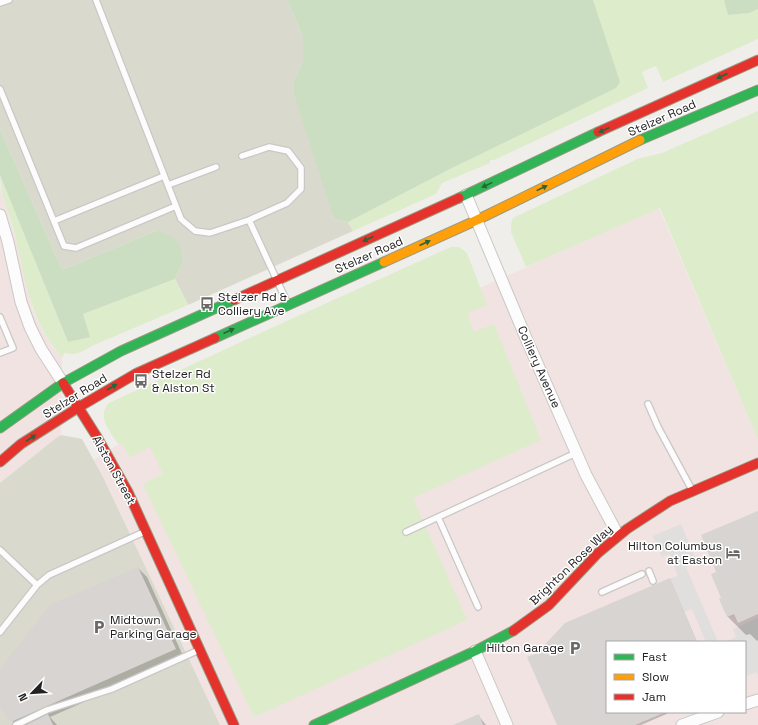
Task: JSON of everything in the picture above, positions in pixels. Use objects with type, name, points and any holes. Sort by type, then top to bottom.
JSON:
[{"type":"main road","name":"Stelzer Road","points":[[0,428],[63,383],[121,351],[466,195],[630,117],[758,60]]},
{"type":"main road","name":"Stelzer Road","points":[[0,462],[21,444],[79,407],[137,373],[477,220],[640,140],[758,90]]},
{"type":"main road","name":"Alston Street","points":[[63,383],[114,464],[234,725]]},
{"type":"main road","name":"Brighton Rose Way","points":[[314,725],[333,721],[475,651],[518,628],[549,605],[598,553],[618,535],[658,508],[758,463]]},
{"type":"street","name":"Colliery Avenue","points":[[466,195],[522,330],[576,453],[592,488],[618,535]]},
{"type":"street","name":"Alston Street","points":[[0,215],[4,243],[21,302],[30,327],[41,349],[63,383]]},
{"type":"street","points":[[475,651],[507,725]]},
{"type":"street","points":[[746,704],[758,700]]},
{"type":"street","points":[[683,725],[715,713]]},
{"type":"lane","points":[[0,3],[8,0]]},
{"type":"lane","points":[[96,0],[181,219],[196,231],[210,233],[249,220],[287,204],[301,189],[301,168],[288,151],[269,147],[242,156]]},
{"type":"lane","points":[[0,89],[64,246],[76,248],[176,206]]},
{"type":"lane","points":[[168,185],[216,167]]},
{"type":"lane","points":[[54,221],[164,176]]},
{"type":"lane","points":[[249,220],[288,304]]},
{"type":"lane","points":[[0,317],[12,348],[1,351]]},
{"type":"lane","points":[[648,404],[658,427],[693,491]]},
{"type":"lane","points":[[406,532],[576,453]]},
{"type":"lane","points":[[438,517],[478,607]]},
{"type":"lane","points":[[0,632],[37,585],[49,575],[146,532]]},
{"type":"lane","points":[[0,550],[37,585]]},
{"type":"lane","points":[[649,571],[653,581]]},
{"type":"lane","points":[[602,592],[642,574]]},
{"type":"lane","points":[[16,725],[47,710],[112,689],[200,649]]},
{"type":"shaded area","points":[[0,0],[287,0],[303,37],[303,61],[294,80],[334,219],[348,222],[353,231],[188,305],[175,279],[183,262],[158,230],[62,270],[0,129]]},
{"type":"shaded area","points":[[0,186],[17,243],[33,311],[53,348],[62,357],[61,435],[0,483]]},
{"type":"shaded area","points":[[659,208],[758,440],[758,725],[220,725],[103,477],[93,460],[122,442],[137,441]]},
{"type":"shaded area","points":[[61,435],[82,439],[103,477],[220,725],[0,725],[0,483]]},
{"type":"shaded area","points":[[681,524],[697,562],[686,567],[718,641],[706,641],[692,609],[684,612],[670,579],[678,576],[669,554],[662,557],[653,536]]},
{"type":"shaded area","points":[[758,618],[758,675],[756,672],[746,677],[746,641],[726,641],[736,637],[733,629]]},
{"type":"green space","points":[[287,0],[593,0],[620,82],[616,88],[454,167],[348,222],[334,219],[294,94],[294,80],[303,61],[303,37]]},
{"type":"green space","points":[[593,0],[724,0],[728,15],[748,13],[758,9],[758,39],[663,82],[656,66],[642,72],[648,88],[494,160],[490,160],[490,163],[442,183],[436,194],[353,231],[348,222],[454,167],[594,3]]},
{"type":"green space","points":[[724,0],[758,0],[758,9],[749,13],[728,15]]},
{"type":"green space","points":[[758,111],[758,440],[660,208],[526,267],[511,232],[511,224],[513,218],[637,159],[662,153]]},
{"type":"green space","points":[[0,129],[62,270],[158,230],[174,238],[180,245],[183,262],[175,279],[83,314],[90,337],[68,342],[0,175]]},
{"type":"green space","points":[[0,175],[68,342],[83,314],[175,279],[188,305],[80,352],[73,354],[65,353],[62,357],[42,329],[35,313],[25,281],[14,231],[3,196]]},
{"type":"green space","points":[[451,247],[459,247],[467,253],[487,305],[467,313],[474,332],[494,324],[541,440],[413,498],[467,620],[254,717],[143,484],[163,474],[150,447],[130,457],[122,443],[118,444],[108,429],[104,419],[105,408],[109,403]]},
{"type":"building","name":"Hilton Columbus at Easton","points":[[758,511],[758,614],[738,623],[734,614],[727,617],[719,599],[721,598],[711,574],[716,572],[701,535]]},
{"type":"building","name":"Midtown Parking Garage","points":[[138,567],[176,649],[11,722],[0,708],[0,669],[50,605]]},
{"type":"building","name":"Hilton Garage","points":[[670,578],[697,641],[606,641],[606,713],[664,713],[635,725],[557,725],[527,657],[537,653],[565,623]]},
{"type":"building","points":[[48,714],[53,725],[26,725]]},
{"type":"building","points":[[479,714],[483,725],[453,725]]},
{"type":"traffic: fast","points":[[640,140],[758,90]]},
{"type":"traffic: fast","points":[[459,198],[598,132]]},
{"type":"traffic: fast","points":[[215,338],[384,262]]},
{"type":"traffic: fast","points":[[0,428],[63,383],[121,351],[234,300]]},
{"type":"traffic: fast","points":[[314,725],[475,651],[513,631]]},
{"type":"traffic: slow","points":[[384,262],[477,220],[640,140]]},
{"type":"traffic: jam","points":[[598,132],[758,60]]},
{"type":"traffic: jam","points":[[234,300],[459,198]]},
{"type":"traffic: jam","points":[[0,462],[21,444],[79,407],[137,373],[215,338]]},
{"type":"traffic: jam","points":[[63,383],[97,437],[128,492],[234,725]]},
{"type":"traffic: jam","points":[[513,631],[549,605],[598,553],[627,529],[670,501],[758,463]]},
{"type":"place","name":"Stelzer Rd & Colliery Ave","points":[[207,304]]},
{"type":"place","name":"Stelzer Rd & Alston St","points":[[141,381]]},
{"type":"place","name":"Hilton Columbus at Easton","points":[[733,553]]},
{"type":"place","name":"Midtown Parking Garage","points":[[99,627]]},
{"type":"place","name":"Hilton Garage","points":[[575,648]]}]
